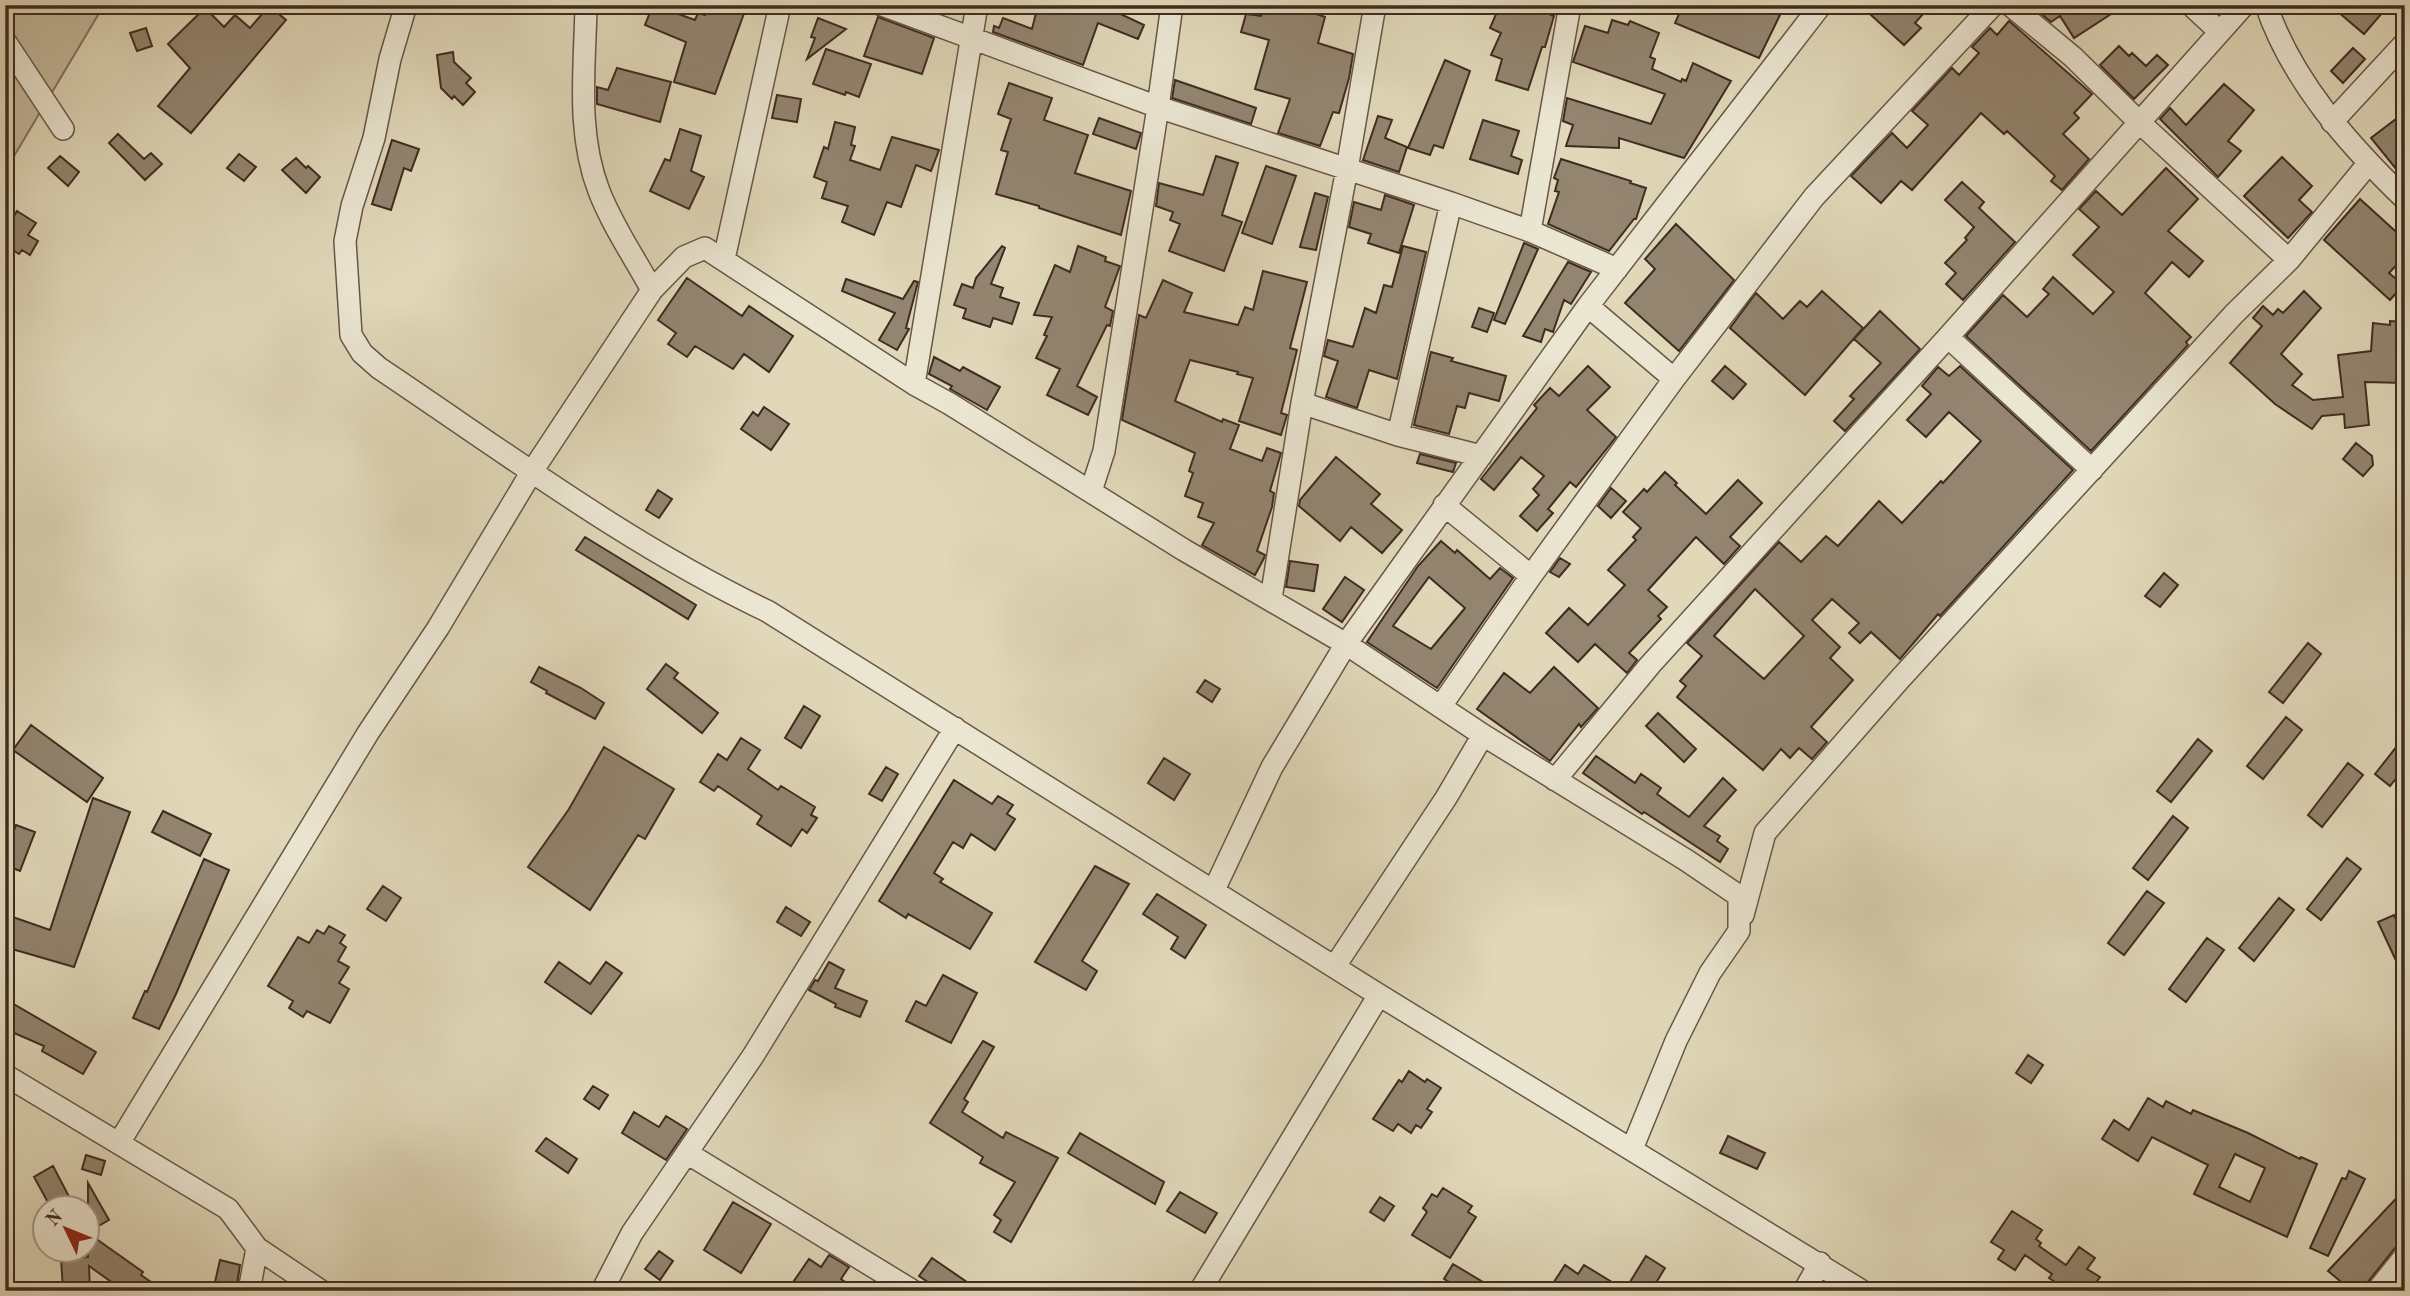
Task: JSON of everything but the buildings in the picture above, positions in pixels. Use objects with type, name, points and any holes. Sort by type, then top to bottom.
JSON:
[{"type":"street","points":[[406,5],[390,59],[374,138],[352,206],[345,241],[351,335],[362,353],[379,368],[531,473],[644,545],[767,611],[1379,995],[1862,1291]]},
{"type":"street","points":[[586,5],[582,76],[590,163],[599,192],[652,290]]},
{"type":"street","points":[[724,259],[780,5]]},
{"type":"street","points":[[882,5],[1158,107],[1451,202],[1530,231],[1617,269]]},
{"type":"street","points":[[914,384],[977,5]]},
{"type":"street","points":[[1091,492],[1104,451],[1172,5]]},
{"type":"street","points":[[1271,599],[1302,403],[1375,5]]},
{"type":"street","points":[[1530,231],[1570,5]]},
{"type":"street","points":[[1214,890],[1272,767],[1346,644],[1588,306],[1821,5]]},
{"type":"street","points":[[1441,706],[1531,576],[1674,379],[1814,197],[1993,5]]},
{"type":"street","points":[[2010,5],[2073,57],[2139,122],[2289,260]]},
{"type":"street","points":[[2191,5],[2220,32]]},
{"type":"street","points":[[1555,780],[1650,665],[2244,5]]},
{"type":"street","points":[[2266,5],[2277,38],[2332,122],[2368,164],[2405,199]]},
{"type":"street","points":[[5,41],[62,129]]},
{"type":"street","points":[[2332,122],[2405,43]]},
{"type":"street","points":[[1632,1149],[1676,1041],[1710,973],[1739,931],[1765,833],[1899,680],[2234,314],[2289,260],[2368,164]]},
{"type":"street","points":[[1398,435],[1451,202]]},
{"type":"street","points":[[119,1143],[368,733],[438,628],[531,473],[652,290],[684,257],[705,248],[914,384],[1184,550],[1346,644],[1483,736],[1686,860],[1739,896],[1739,931]]},
{"type":"street","points":[[1588,306],[1674,379]]},
{"type":"street","points":[[1948,337],[2092,470]]},
{"type":"street","points":[[1302,403],[1398,435],[1481,456]]},
{"type":"street","points":[[1444,505],[1531,576]]},
{"type":"street","points":[[602,1291],[632,1233],[753,1056],[955,728]]},
{"type":"street","points":[[1335,966],[1446,798],[1483,736]]},
{"type":"street","points":[[1200,1291],[1379,995]]},
{"type":"street","points":[[5,1075],[228,1209],[257,1248],[321,1291]]},
{"type":"street","points":[[687,1153],[913,1291]]},
{"type":"street","points":[[249,1291],[257,1248]]},
{"type":"street","points":[[2377,1291],[2405,1256]]},
{"type":"street","points":[[1804,1291],[1820,1264]]},
{"type":"shaded area","points":[[5,5],[104,5],[5,171]]}]
